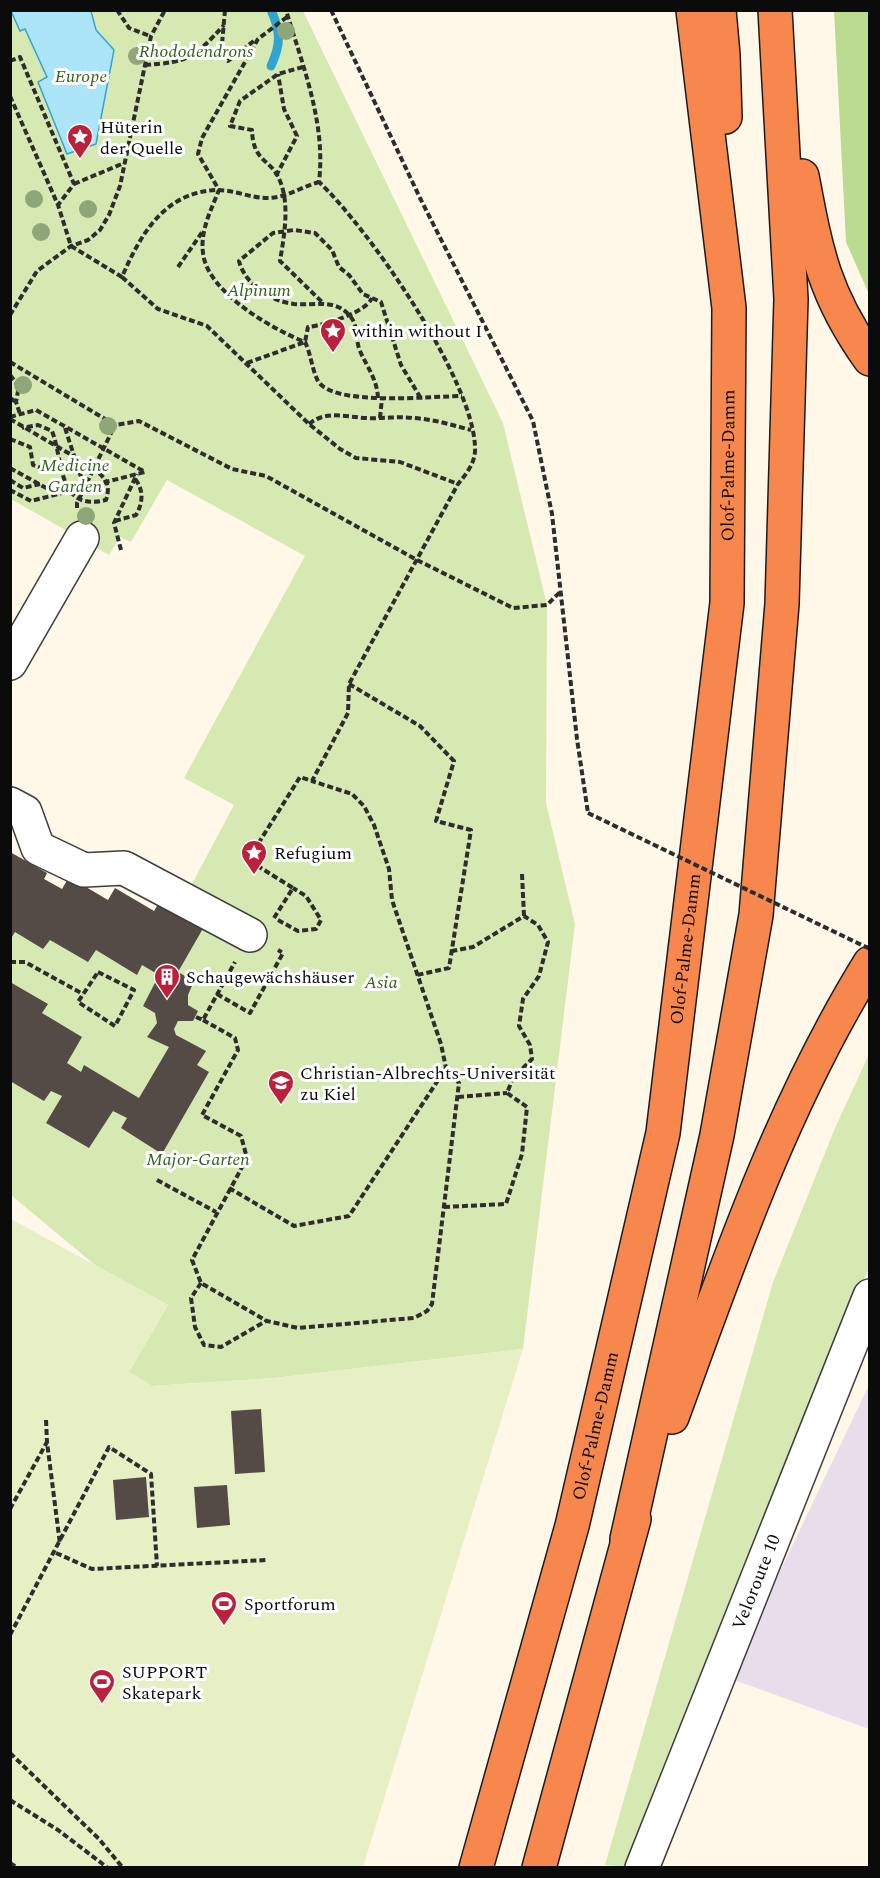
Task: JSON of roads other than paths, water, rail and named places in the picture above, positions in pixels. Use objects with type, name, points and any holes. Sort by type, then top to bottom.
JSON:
[{"type":"highway","name":"Olof-Palme-Damm","points":[[476,1868],[572,1526],[663,1133],[728,603],[729,308],[693,10]]},
{"type":"highway","points":[[718,10],[723,55],[729,308]]},
{"type":"highway","points":[[539,1868],[627,1539],[717,1135],[756,915],[782,604],[790,310],[779,53],[775,10]]},
{"type":"highway","points":[[779,53],[815,248],[831,296],[849,330],[870,358]]},
{"type":"highway","points":[[627,1539],[759,1180],[806,1074],[870,963]]},
{"type":"street","points":[[10,663],[82,538]]},
{"type":"street","points":[[10,804],[25,812],[38,848],[84,870],[124,868],[262,926]]},
{"type":"street","name":"Veloroute 10","points":[[642,1868],[870,1296]]},
{"type":"water","points":[[11,11],[91,11],[96,30],[114,50],[96,144],[67,154],[38,82],[47,77],[25,29],[20,31]]},
{"type":"waterway","points":[[271,10],[277,25],[278,38],[277,51],[271,66]]},
{"type":"place","name":"Hüterin der Quelle","points":[[80,160]]},
{"type":"place","name":"within without I","points":[[333,354]]},
{"type":"place","name":"Refugium","points":[[254,876]]},
{"type":"place","name":"Schaugewächshäuser","points":[[167,1000]]},
{"type":"place","name":"Christian-Albrechts-Universität zu Kiel","points":[[281,1106]]},
{"type":"place","name":"Sportforum","points":[[224,1627]]},
{"type":"place","name":"SUPPORT Skatepark","points":[[102,1705]]},
{"type":"park label","name":"Rhododendrons","points":[[196,51]]},
{"type":"park label","name":"Europe","points":[[81,76]]},
{"type":"park label","name":"Alpinum","points":[[259,290]]},
{"type":"park label","name":"Medicine Garden","points":[[75,475]]},
{"type":"park label","name":"Asia","points":[[381,982]]},
{"type":"park label","name":"Major-Garten","points":[[198,1159]]}]
